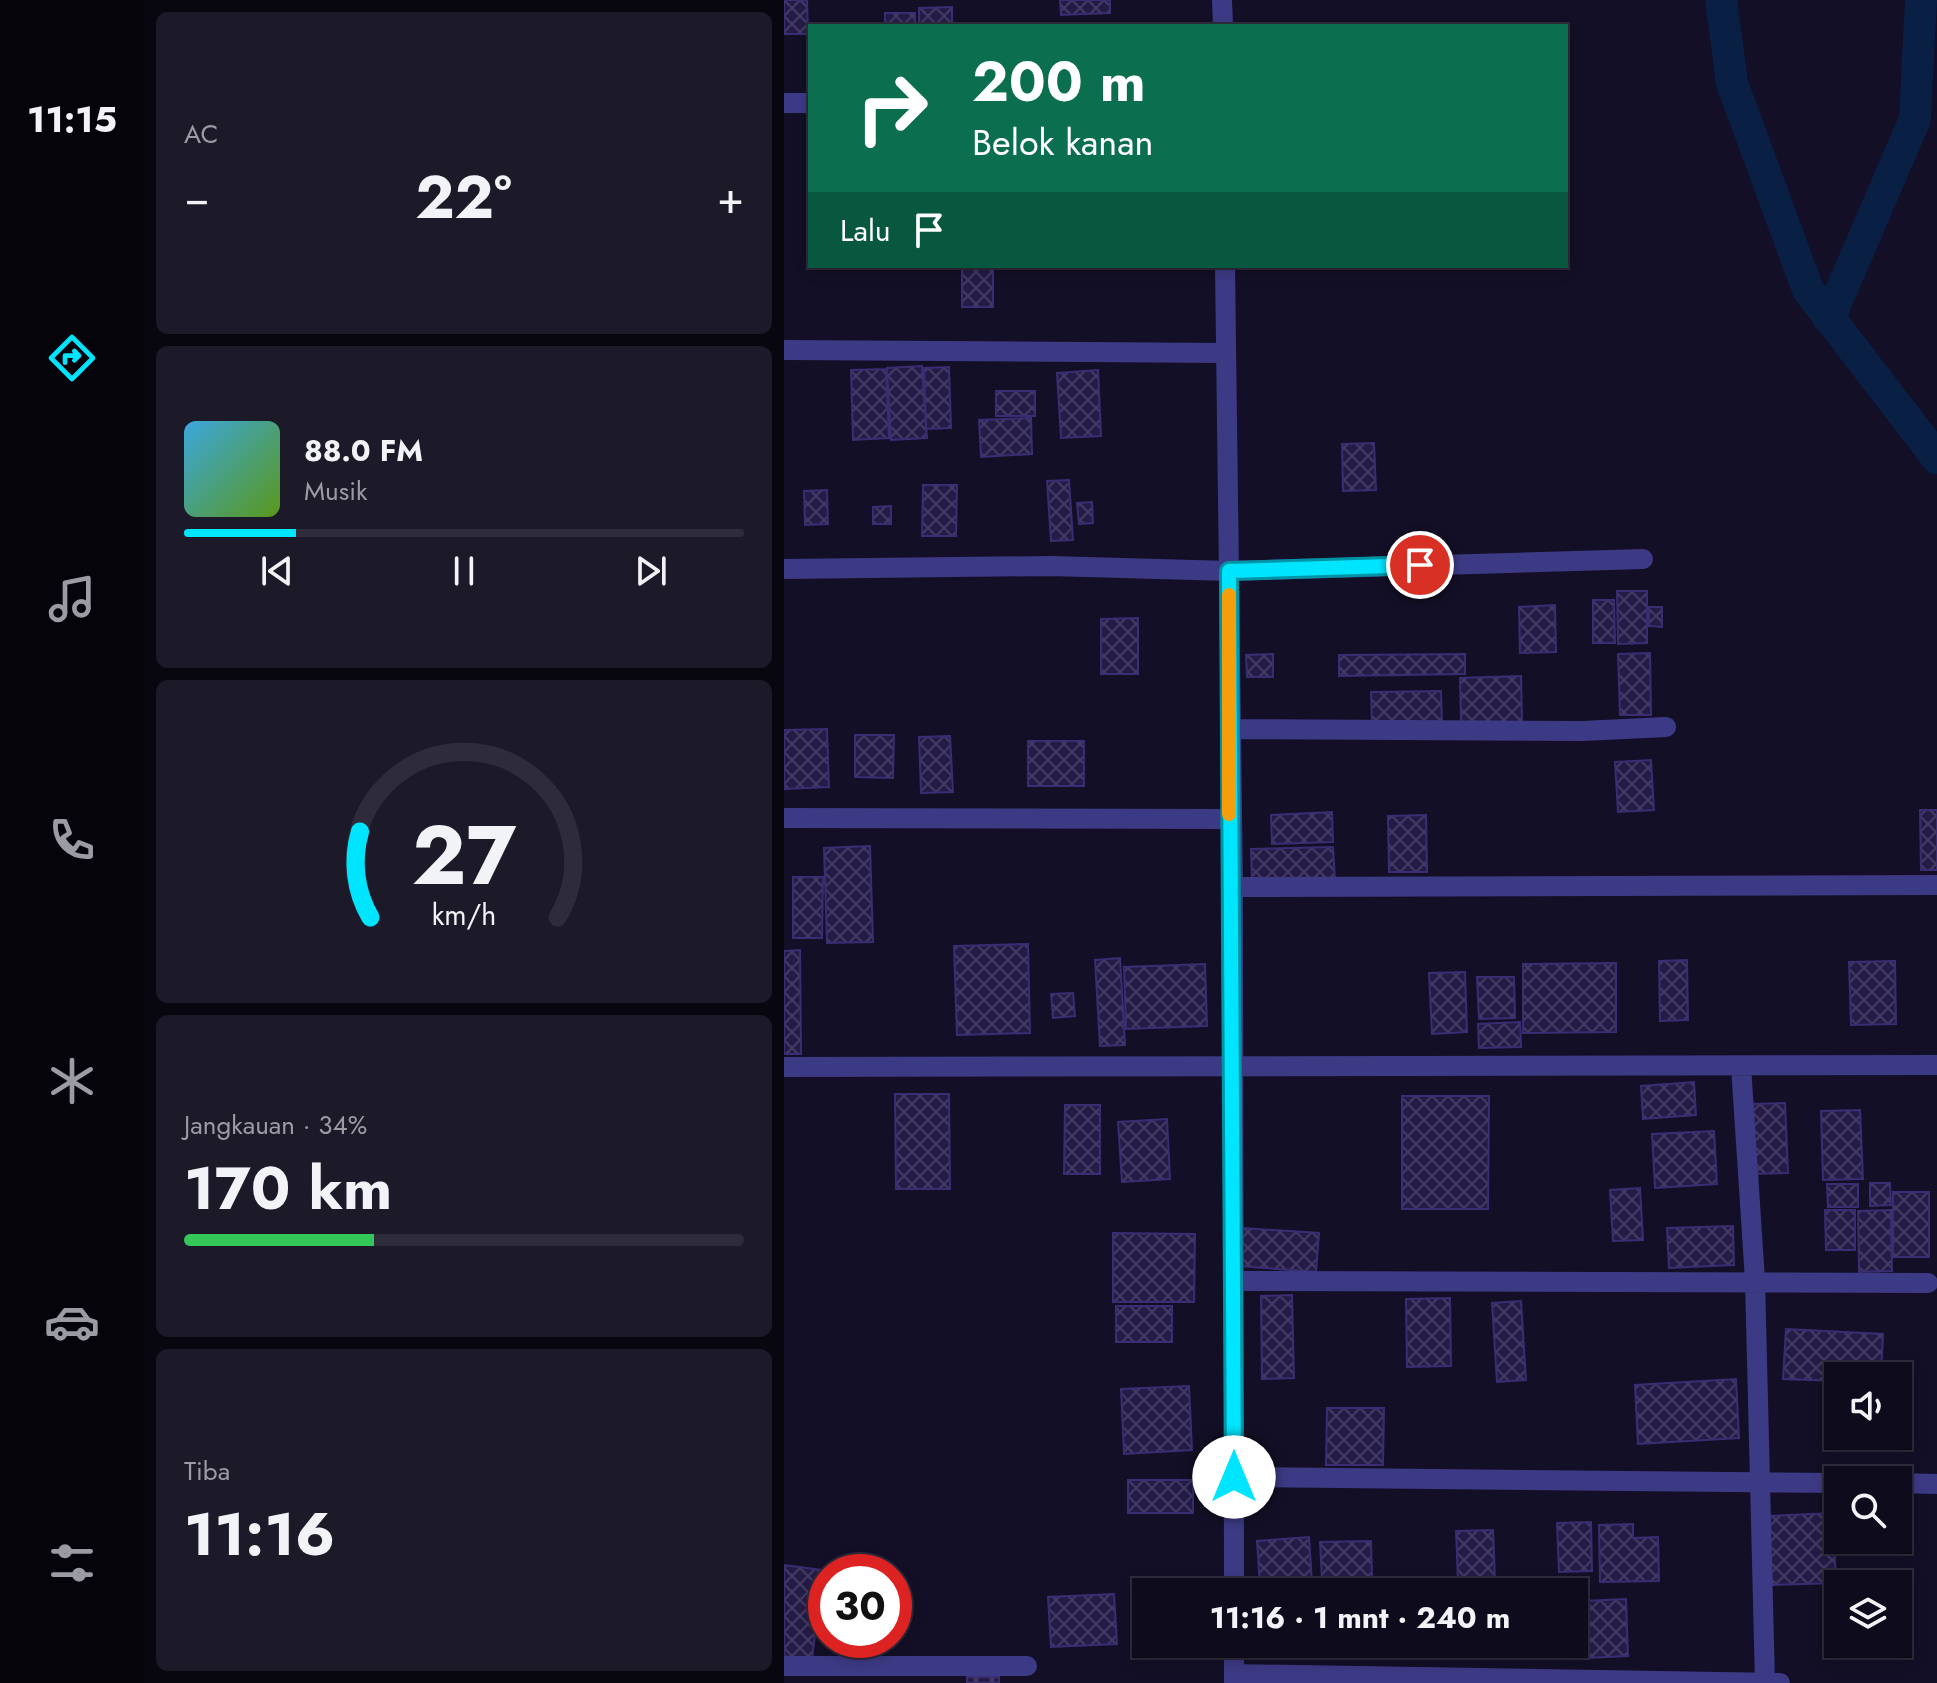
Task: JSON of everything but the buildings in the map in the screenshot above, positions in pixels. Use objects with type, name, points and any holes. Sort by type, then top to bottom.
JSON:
[{"type":"street","points":[[1222,0],[1223,24]]},
{"type":"street","points":[[784,103],[808,103]]},
{"type":"street","points":[[1225,268],[1229,819],[1233,887],[1234,1578]]},
{"type":"street","points":[[784,350],[1224,353]]},
{"type":"street","points":[[784,569],[1050,566],[1229,571],[1643,559]]},
{"type":"street","points":[[1230,729],[1582,731],[1666,727]]},
{"type":"street","points":[[784,818],[1229,819]]},
{"type":"street","points":[[1233,887],[1937,885]]},
{"type":"street","points":[[784,1067],[1937,1065]]},
{"type":"street","points":[[1741,1066],[1755,1280],[1765,1683]]},
{"type":"street","points":[[1235,1281],[1755,1280],[1928,1283]]},
{"type":"street","points":[[1234,1477],[1824,1483]]},
{"type":"street","points":[[1912,1483],[1937,1484]]},
{"type":"street","points":[[1234,1658],[1234,1679],[1780,1683]]},
{"type":"street","points":[[784,1666],[1027,1666]]},
{"type":"waterway","points":[[1721,0],[1732,83],[1808,290],[1937,458]]},
{"type":"waterway","points":[[1829,319],[1915,119],[1921,0]]},
{"type":"slow traffic","points":[[1229,595],[1229,814]]},
{"type":"route","points":[[1234,1477],[1229,571],[1420,565]]}]
